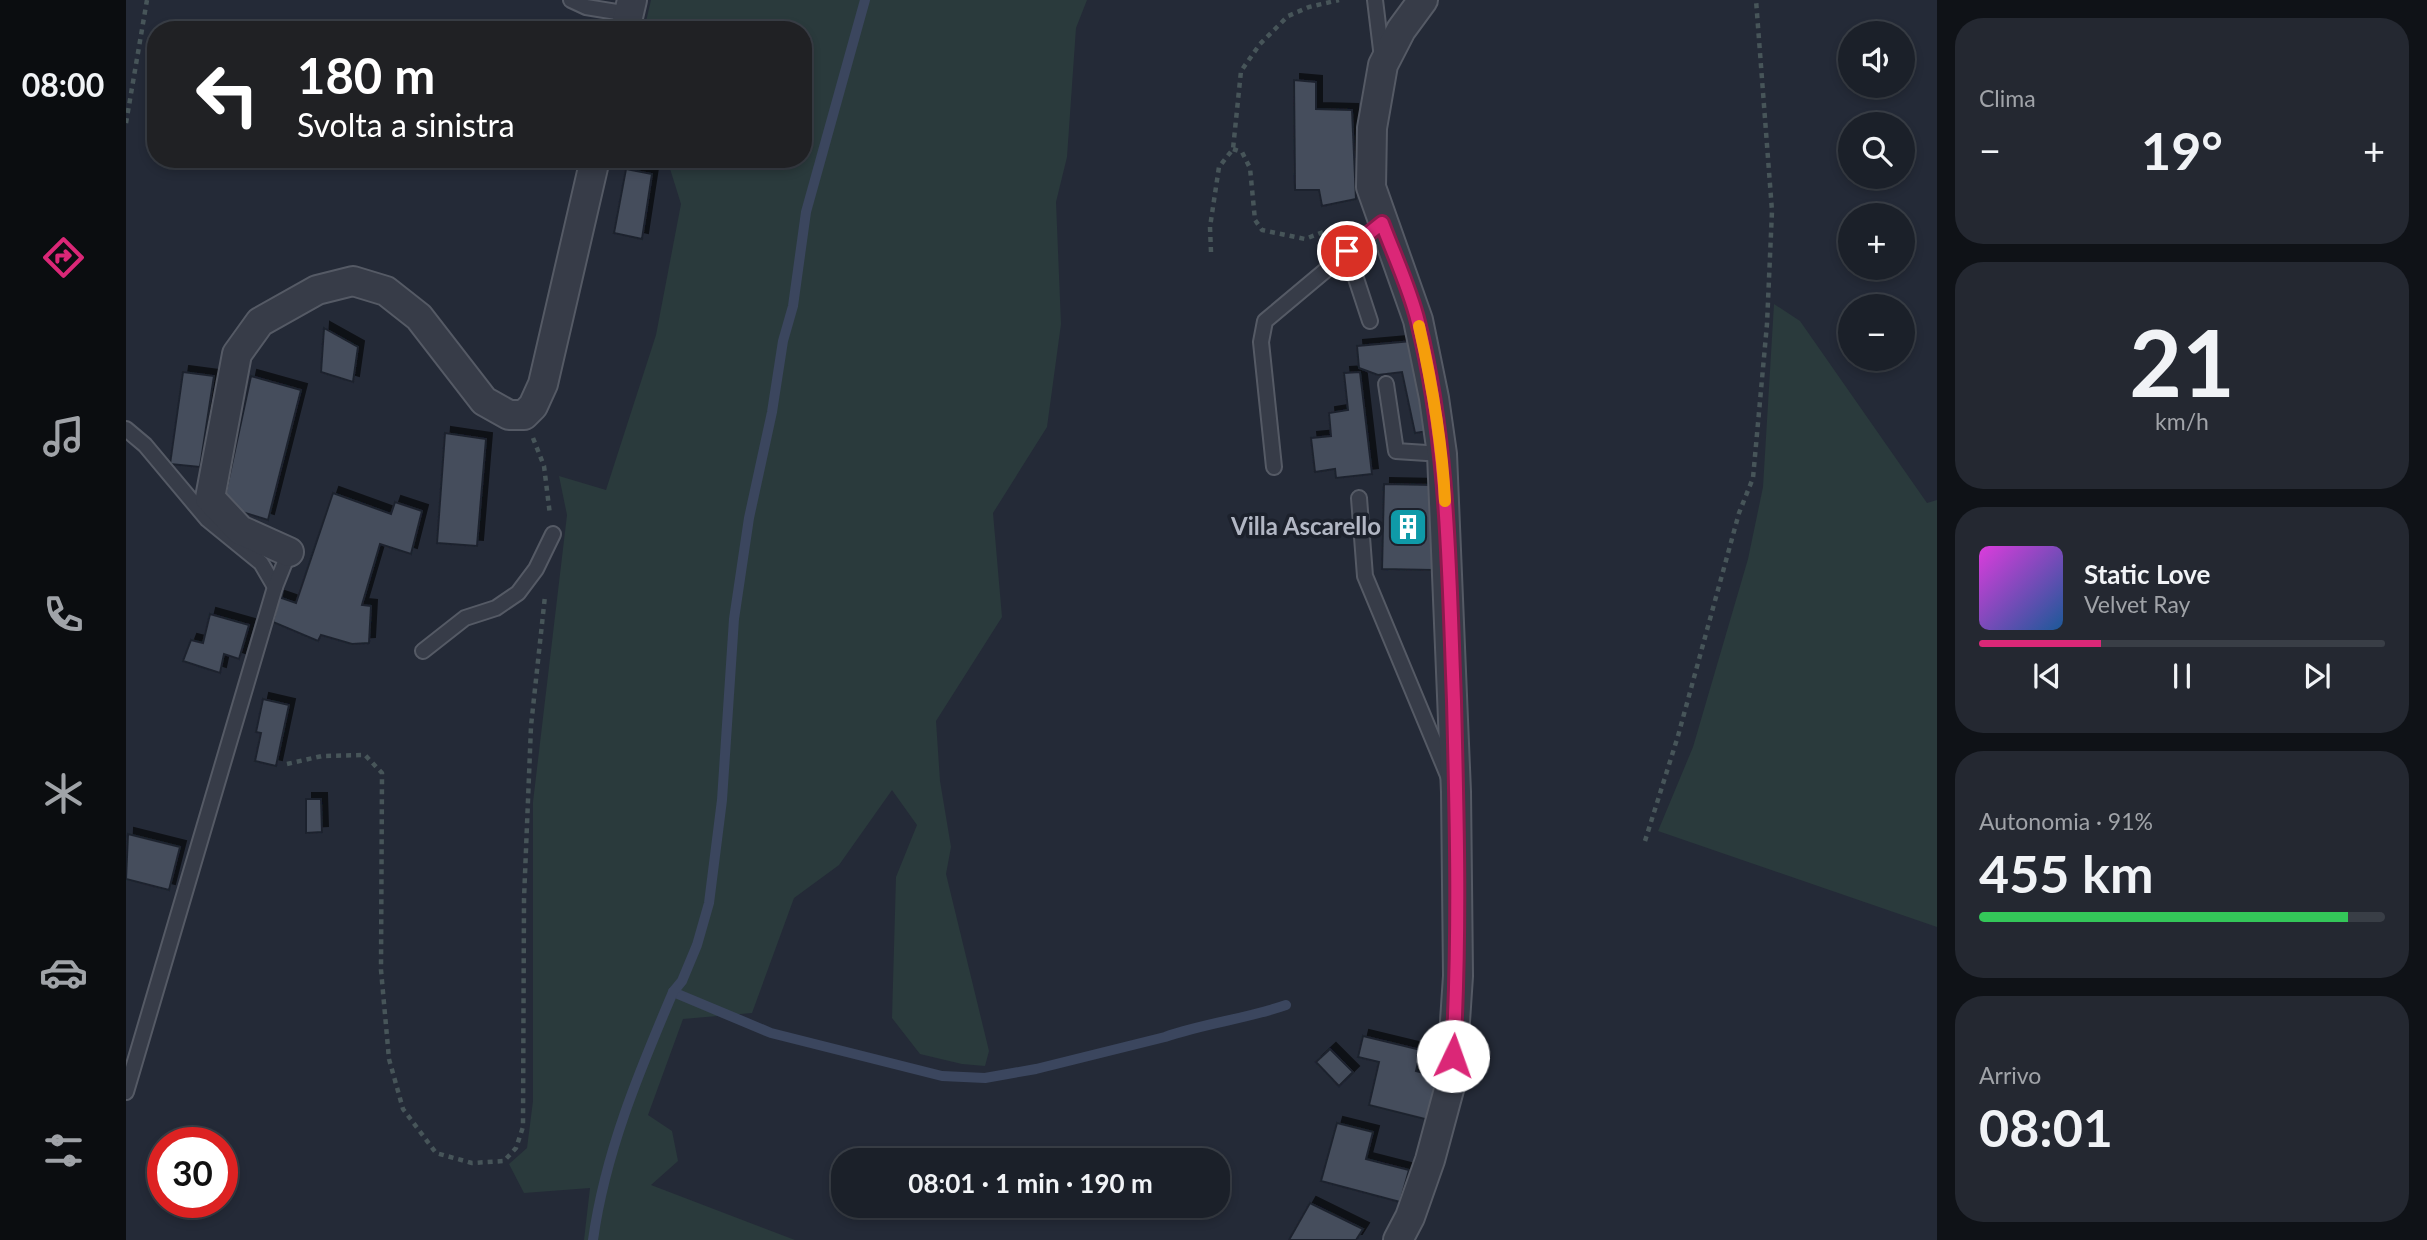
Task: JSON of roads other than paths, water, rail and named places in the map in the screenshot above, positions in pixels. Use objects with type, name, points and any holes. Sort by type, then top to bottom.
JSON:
[{"type":"street","points":[[1398,1240],[1410,1217],[1430,1160],[1451,1082],[1458,975],[1456,792],[1442,454],[1418,320],[1371,187],[1371,128],[1383,65],[1401,30],[1423,0]]},
{"type":"street","points":[[289,552],[240,530],[210,498],[237,354],[260,322],[317,290],[353,281],[386,291],[419,317],[484,401],[509,415],[524,415],[533,406],[543,383],[593,168]]},
{"type":"lane","points":[[571,0],[586,7],[629,15]]},
{"type":"lane","points":[[1375,0],[1383,65]]},
{"type":"lane","points":[[1275,467],[1261,342],[1265,321],[1347,251],[1380,217]]},
{"type":"lane","points":[[1347,251],[1370,321]]},
{"type":"lane","points":[[1385,384],[1396,452],[1442,454]]},
{"type":"lane","points":[[126,429],[145,445],[207,519],[261,563],[275,587]]},
{"type":"lane","points":[[1359,498],[1365,576],[1456,792]]},
{"type":"lane","points":[[423,651],[465,618],[496,608],[518,593],[536,569],[553,534]]},
{"type":"lane","points":[[126,1092],[275,587],[289,552]]},
{"type":"waterway","points":[[593,1240],[606,1176],[625,1113],[673,992],[682,981],[697,945],[709,903],[722,800],[734,619],[749,518],[772,412],[783,341],[793,306],[806,212],[865,0]]},
{"type":"waterway","points":[[673,992],[771,1033],[942,1076],[985,1078],[1036,1069],[1286,1005]]},
{"type":"place","name":"Villa Ascarello","points":[[1408,527]]}]
